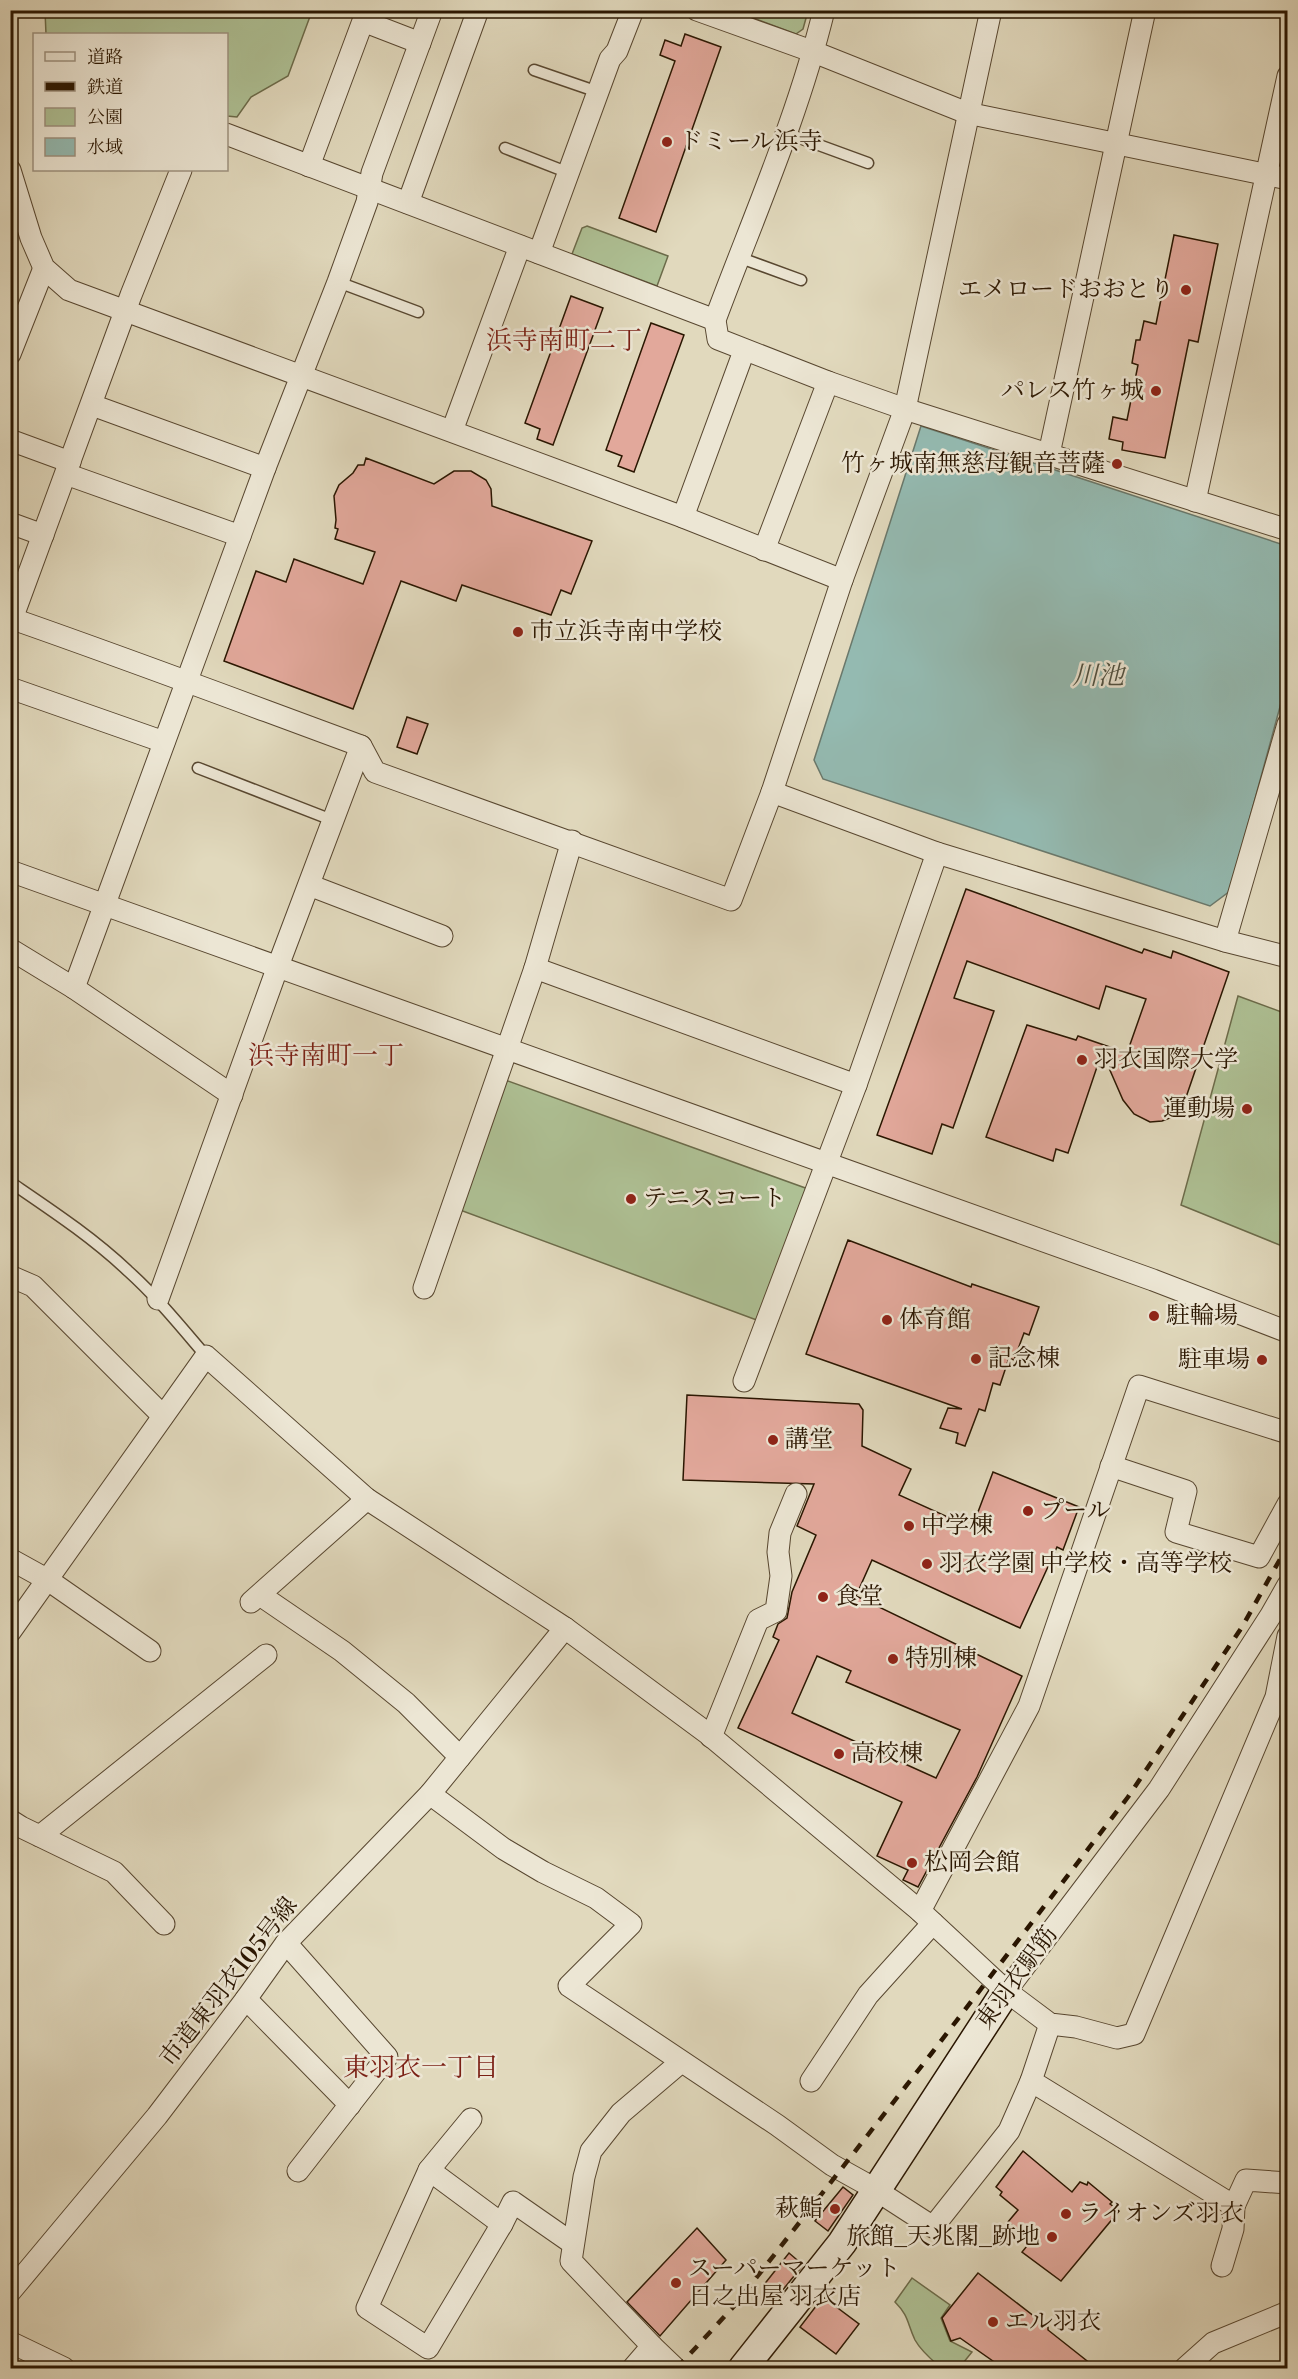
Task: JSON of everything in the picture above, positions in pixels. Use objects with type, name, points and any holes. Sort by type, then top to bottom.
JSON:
[{"type":"street","points":[[74,988],[265,468],[301,375],[309,361],[338,282],[367,202],[372,173],[432,10]]},
{"type":"street","points":[[408,203],[478,10]]},
{"type":"street","points":[[452,432],[530,250],[569,172],[610,59],[617,51],[633,10]]},
{"type":"street","points":[[697,10],[814,52],[967,113],[1287,179]]},
{"type":"street","points":[[824,10],[814,52],[786,133],[715,320],[718,339],[744,351],[905,409],[1287,530]]},
{"type":"street","points":[[181,171],[11,618],[153,668],[361,746],[375,772],[731,900],[772,792],[842,580],[905,409],[991,10]]},
{"type":"street","points":[[1049,454],[1145,10]]},
{"type":"street","points":[[309,166],[363,21],[420,43]]},
{"type":"street","points":[[1195,501],[1287,76]]},
{"type":"street","points":[[228,135],[715,320]]},
{"type":"street","points":[[10,170],[31,238],[44,268],[69,290],[683,518],[842,580]]},
{"type":"street","points":[[10,354],[44,268]]},
{"type":"street","points":[[683,518],[744,351]]},
{"type":"street","points":[[764,550],[828,382]]},
{"type":"street","points":[[92,405],[265,468]]},
{"type":"street","points":[[10,440],[68,468],[240,536]]},
{"type":"street","points":[[10,523],[44,535]]},
{"type":"street","points":[[10,688],[164,742]]},
{"type":"street","points":[[1225,941],[1287,724]]},
{"type":"street","points":[[158,1299],[278,966],[361,746]]},
{"type":"street","points":[[772,792],[937,853],[1225,941],[1287,957]]},
{"type":"street","points":[[424,1288],[535,968],[572,841]]},
{"type":"street","points":[[744,1381],[856,1084],[937,853]]},
{"type":"street","points":[[10,871],[826,1165],[1153,1280],[1287,1332]]},
{"type":"street","points":[[309,885],[442,936]]},
{"type":"street","points":[[10,949],[74,988],[232,1095]]},
{"type":"street","points":[[535,968],[856,1084]]},
{"type":"street","points":[[10,1276],[33,1286],[163,1416]]},
{"type":"street","points":[[10,1632],[206,1356],[367,1499],[565,1628],[711,1737],[927,1917],[1005,1991],[1050,2024],[1076,2027],[1117,2038],[1134,2034],[1276,1697],[1287,1636]]},
{"type":"street","points":[[811,2081],[868,1995],[927,1917],[1029,1706],[1139,1386],[1287,1433]]},
{"type":"street","points":[[1111,1466],[1186,1491],[1176,1532],[1259,1557],[1287,1504]]},
{"type":"street","points":[[711,1737],[758,1620],[776,1611],[781,1576],[778,1552],[780,1533],[796,1494]]},
{"type":"street","points":[[367,1499],[255,1599],[342,1651],[406,1703],[460,1757]]},
{"type":"street","points":[[10,1559],[48,1580],[150,1652]]},
{"type":"street","name":"東羽衣駅筋","points":[[743,2368],[842,2243],[1005,1991],[1159,1789],[1271,1615],[1287,1585]]},
{"type":"street","name":"市道東羽衣105号線","points":[[10,2292],[157,2116],[286,1943],[430,1794],[565,1628]]},
{"type":"street","points":[[40,1836],[266,1655]]},
{"type":"street","points":[[430,1794],[504,1849],[543,1872],[596,1898],[631,1924],[569,1986],[777,2125],[832,2165],[933,2227],[1009,2131],[1031,2080],[1050,2024]]},
{"type":"street","points":[[10,1820],[114,1872],[164,1924]]},
{"type":"street","points":[[286,1943],[387,2057],[298,2171]]},
{"type":"street","points":[[246,1999],[350,2105]]},
{"type":"street","points":[[675,2368],[571,2261],[572,2244],[591,2151],[621,2113],[681,2062]]},
{"type":"street","points":[[1031,2080],[1234,2206]]},
{"type":"street","points":[[471,2119],[429,2170],[367,2308],[428,2348],[513,2202],[572,2244]]},
{"type":"street","points":[[429,2170],[502,2224]]},
{"type":"street","points":[[1222,2266],[1233,2229],[1234,2206],[1246,2180],[1287,2183]]},
{"type":"street","points":[[1185,2368],[1213,2343],[1287,2312]]},
{"type":"street","points":[[10,2342],[64,2368]]},
{"type":"street","points":[[633,2368],[652,2346]]},
{"type":"lane","points":[[534,70],[598,93]]},
{"type":"lane","points":[[786,133],[867,163]]},
{"type":"lane","points":[[506,148],[569,172]]},
{"type":"lane","points":[[738,257],[801,280]]},
{"type":"lane","points":[[338,282],[418,312]]},
{"type":"lane","points":[[198,768],[332,820]]},
{"type":"lane","points":[[10,1182],[87,1235],[158,1299],[206,1356]]},
{"type":"green space","points":[[45,10],[312,11],[288,76],[251,97],[237,117],[228,116],[228,33],[46,33]]},
{"type":"green space","points":[[735,11],[808,11],[803,29],[796,34]]},
{"type":"green space","points":[[587,226],[668,256],[657,286],[572,254],[582,228]]},
{"type":"green space","name":"運動場","points":[[1238,996],[1287,1014],[1287,1248],[1181,1205]]},
{"type":"green space","name":"テニスコート","points":[[497,1077],[811,1190],[762,1322],[452,1207]]},
{"type":"green space","points":[[912,2278],[950,2305],[941,2318],[950,2341],[972,2352],[959,2368],[941,2368],[920,2348],[905,2316],[895,2302]]},
{"type":"water","name":"川池","points":[[921,426],[1287,546],[1287,681],[1230,891],[1210,906],[823,779],[814,760]]},
{"type":"building","name":"ドミール浜寺","points":[[685,34],[721,47],[656,232],[619,218],[675,61],[660,55],[665,40],[681,46]]},
{"type":"building","points":[[1174,235],[1218,244],[1198,342],[1189,340],[1165,458],[1122,450],[1123,442],[1109,439],[1113,417],[1127,420],[1138,365],[1132,363],[1136,340],[1140,340],[1144,321],[1156,324]]},
{"type":"building","points":[[571,296],[603,308],[553,445],[537,439],[540,429],[525,423]]},
{"type":"building","points":[[651,323],[684,335],[634,472],[618,466],[622,456],[606,450]]},
{"type":"building","points":[[366,458],[434,484],[454,471],[471,471],[486,480],[491,489],[492,506],[592,541],[571,594],[561,590],[551,615],[462,585],[456,601],[401,581],[353,709],[224,661],[256,571],[286,582],[294,559],[363,584],[375,552],[335,539],[338,529],[335,528],[334,496],[339,485],[353,473],[358,465],[364,465]]},
{"type":"building","points":[[407,717],[428,724],[417,754],[397,747]]},
{"type":"building","points":[[966,889],[1142,953],[1144,949],[1171,958],[1173,951],[1229,972],[1183,1106],[1172,1117],[1150,1122],[1134,1114],[1123,1100],[1102,1052],[1068,1153],[1056,1149],[1053,1161],[986,1137],[1027,1025],[1076,1040],[1078,1036],[1127,1053],[1146,999],[1106,986],[1099,1009],[967,961],[954,998],[994,1011],[953,1128],[942,1124],[932,1154],[877,1135]]},
{"type":"building","name":"体育館","points":[[848,1240],[971,1287],[972,1284],[1039,1307],[1029,1335],[1024,1333],[1014,1360],[1009,1358],[1000,1385],[993,1383],[985,1411],[979,1409],[965,1446],[956,1443],[958,1433],[940,1428],[948,1408],[962,1409],[806,1354]]},
{"type":"building","points":[[687,1395],[859,1404],[863,1410],[862,1446],[911,1469],[899,1495],[972,1528],[993,1472],[1079,1507],[1063,1550],[1057,1547],[1020,1628],[872,1560],[856,1596],[1022,1676],[977,1777],[918,1887],[903,1880],[908,1870],[877,1856],[902,1802],[738,1728],[779,1640],[773,1637],[778,1624],[787,1618],[792,1592],[816,1535],[797,1526],[814,1484],[683,1480]],"holes":[[[817,1656],[851,1671],[846,1682],[960,1730],[936,1778],[792,1713]]]},
{"type":"building","name":"ライオンズ羽衣","points":[[1023,2151],[1072,2192],[1080,2182],[1087,2185],[1088,2182],[1119,2211],[1061,2281],[1022,2252],[1031,2241],[1008,2222],[1018,2210],[1000,2195],[1002,2192],[996,2187]]},
{"type":"building","name":"萩鮨","points":[[843,2187],[853,2195],[828,2231],[815,2221]]},
{"type":"building","name":"スーパーマーケット 日之出屋 羽衣店","points":[[697,2228],[726,2260],[660,2336],[627,2302]]},
{"type":"building","points":[[789,2253],[803,2265],[777,2297],[763,2286]]},
{"type":"building","name":"エル羽衣","points":[[978,2273],[1048,2327],[1048,2330],[1096,2368],[1003,2368],[960,2338],[951,2341],[942,2318]]},
{"type":"building","points":[[823,2297],[859,2324],[836,2354],[800,2327]]},
{"type":"railway","points":[[677,2368],[735,2305],[1128,1797],[1242,1627],[1288,1545]]},
{"type":"place","name":"ドミール浜寺","points":[[667,142]]},
{"type":"place","name":"エメロードおおとり","points":[[1186,290]]},
{"type":"place","name":"パレス竹ヶ城","points":[[1156,391]]},
{"type":"place","name":"竹ヶ城南無慈母観音菩薩","points":[[1117,464]]},
{"type":"place","name":"市立浜寺南中学校","points":[[518,632]]},
{"type":"place","name":"羽衣国際大学","points":[[1082,1060]]},
{"type":"place","name":"運動場","points":[[1247,1109]]},
{"type":"place","name":"テニスコート","points":[[631,1199]]},
{"type":"place","name":"駐輪場","points":[[1154,1316]]},
{"type":"place","name":"体育館","points":[[887,1320]]},
{"type":"place","name":"記念棟","points":[[976,1359]]},
{"type":"place","name":"駐車場","points":[[1262,1360]]},
{"type":"place","name":"講堂","points":[[773,1440]]},
{"type":"place","name":"プール","points":[[1028,1511]]},
{"type":"place","name":"中学棟","points":[[909,1526]]},
{"type":"place","name":"羽衣学園 中学校・高等学校","points":[[927,1564]]},
{"type":"place","name":"食堂","points":[[823,1597]]},
{"type":"place","name":"特別棟","points":[[893,1659]]},
{"type":"place","name":"高校棟","points":[[839,1754]]},
{"type":"place","name":"松岡会館","points":[[912,1863]]},
{"type":"place","name":"萩鮨","points":[[835,2209]]},
{"type":"place","name":"ライオンズ羽衣","points":[[1066,2214]]},
{"type":"place","name":"旅館_天兆閣_跡地","points":[[1052,2237]]},
{"type":"place","name":"スーパーマーケット 日之出屋 羽衣店","points":[[676,2283]]},
{"type":"place","name":"エル羽衣","points":[[993,2322]]},
{"type":"district","name":"浜寺南町二丁","points":[[564,341]]},
{"type":"district","name":"浜寺南町一丁","points":[[326,1056]]},
{"type":"district","name":"東羽衣一丁目","points":[[421,2068]]}]
